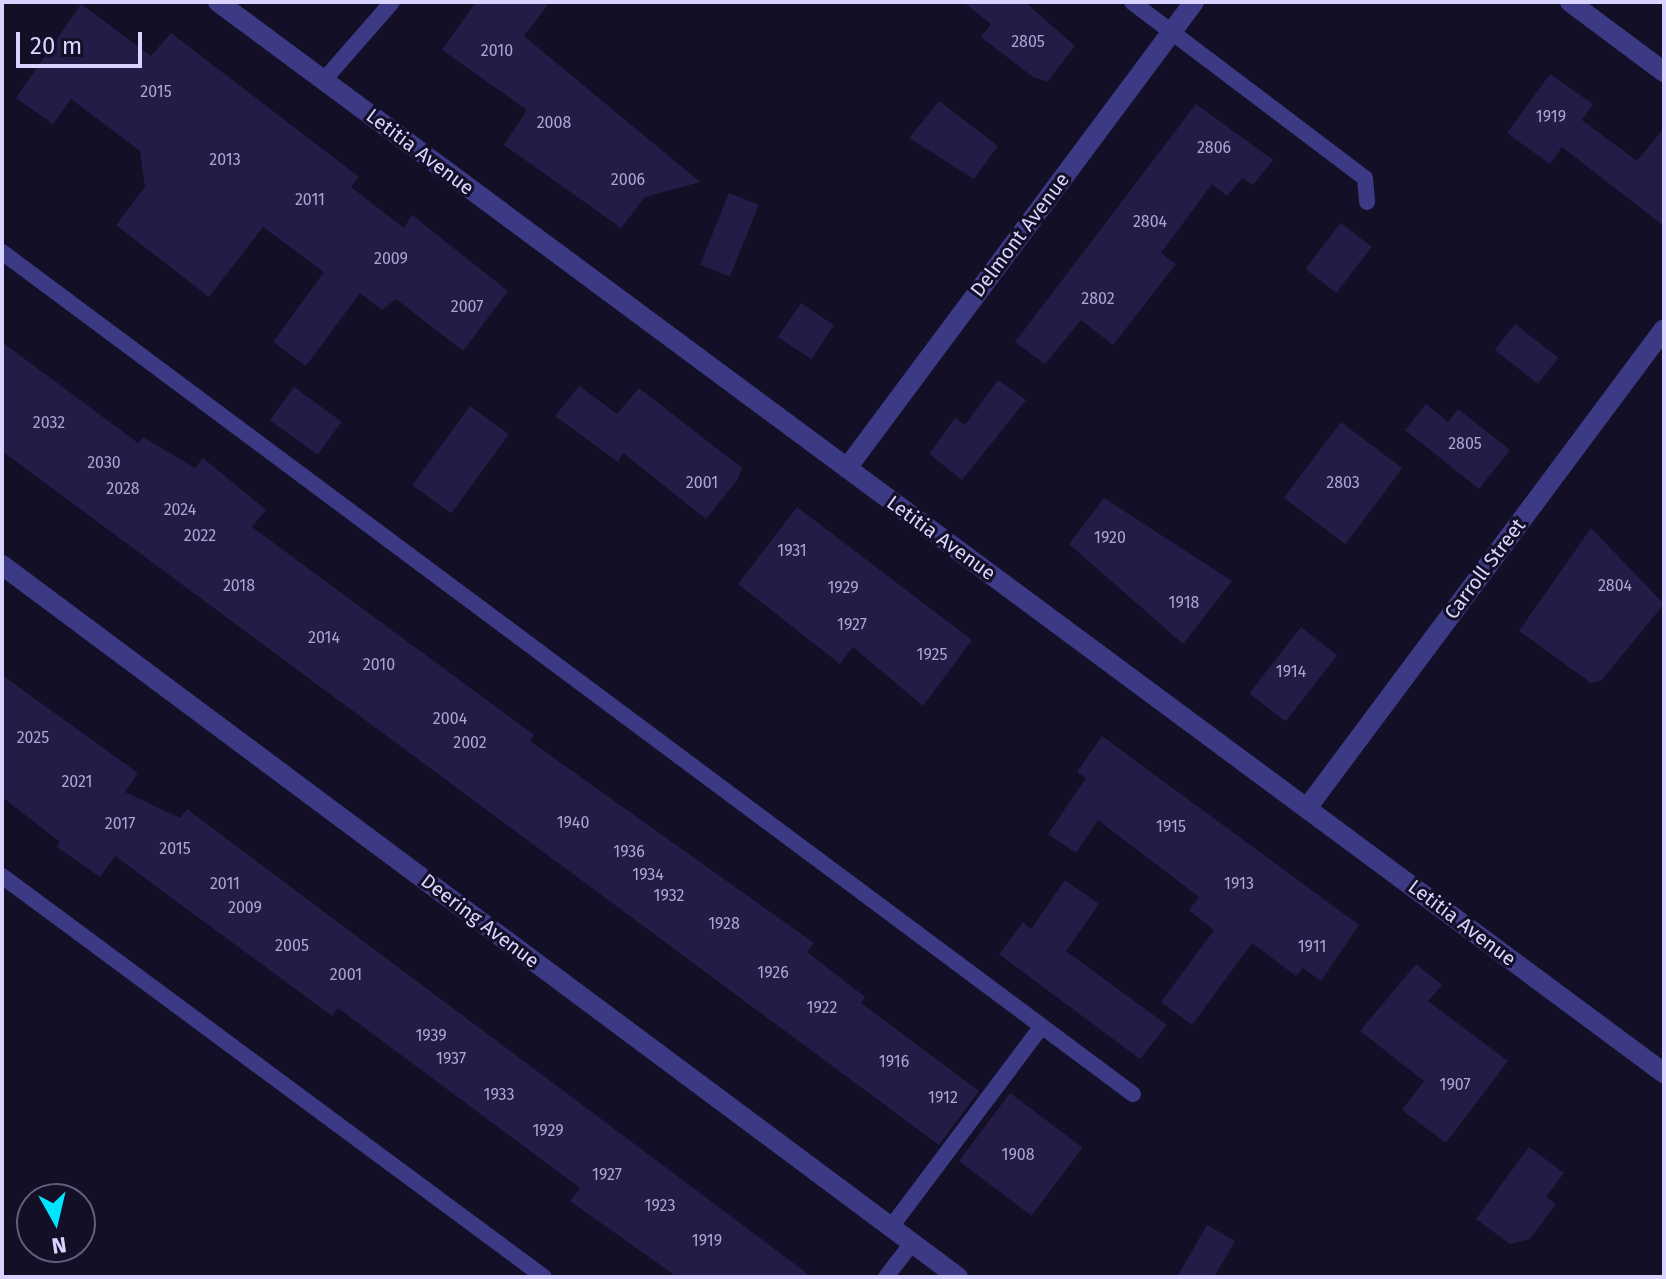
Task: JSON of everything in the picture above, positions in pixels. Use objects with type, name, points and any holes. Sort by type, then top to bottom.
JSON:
[{"type":"street","name":"Letitia Avenue","points":[[218,2],[1663,1071]]},
{"type":"street","name":"Delmont Avenue","points":[[847,468],[1194,2]]},
{"type":"street","points":[[1570,2],[1664,72]]},
{"type":"street","name":"Carroll Street","points":[[1307,808],[1664,329]]},
{"type":"street","name":"Deering Avenue","points":[[2,565],[958,1277]]},
{"type":"lane","points":[[324,80],[392,2]]},
{"type":"lane","points":[[1132,2],[1365,178],[1367,202]]},
{"type":"lane","points":[[2,252],[1133,1094]]},
{"type":"lane","points":[[2,876],[544,1277]]},
{"type":"lane","points":[[891,1227],[1042,1026]]},
{"type":"lane","points":[[886,1277],[912,1243]]},
{"type":"building","points":[[476,2],[550,2],[524,36],[700,182],[645,197],[621,228],[504,145],[527,110],[442,50]]},
{"type":"building","points":[[963,2],[1025,2],[1075,46],[1047,82],[1033,77],[981,37],[991,24]]},
{"type":"building","points":[[81,4],[151,56],[171,33],[359,177],[351,187],[404,228],[412,215],[508,291],[463,351],[396,299],[382,310],[360,293],[306,366],[273,342],[324,272],[263,227],[209,297],[116,225],[145,187],[140,151],[71,99],[53,124],[16,98]]},
{"type":"building","points":[[1550,74],[1593,104],[1582,120],[1637,161],[1664,128],[1664,226],[1562,147],[1550,164],[1507,133]]},
{"type":"building","points":[[939,101],[998,146],[974,179],[909,138]]},
{"type":"building","points":[[1196,104],[1273,160],[1253,185],[1242,178],[1227,196],[1212,184],[1161,253],[1176,264],[1113,345],[1081,320],[1045,364],[1015,342]]},
{"type":"building","points":[[729,193],[759,205],[730,276],[700,264]]},
{"type":"building","points":[[1341,223],[1372,247],[1336,293],[1305,269]]},
{"type":"building","points":[[801,303],[834,325],[811,359],[778,337]]},
{"type":"building","points":[[1515,324],[1558,358],[1538,384],[1495,350]]},
{"type":"building","points":[[2,342],[138,443],[143,437],[195,468],[203,458],[266,510],[252,527],[534,735],[530,741],[814,943],[807,952],[865,997],[861,1003],[979,1091],[939,1145],[2,451]]},
{"type":"building","points":[[998,380],[1026,400],[962,480],[929,454],[955,418],[965,425]]},
{"type":"building","points":[[579,386],[617,414],[639,388],[742,468],[738,479],[706,519],[623,453],[618,462],[555,416]]},
{"type":"building","points":[[294,387],[342,422],[318,455],[270,420]]},
{"type":"building","points":[[1426,404],[1448,422],[1458,409],[1510,450],[1479,489],[1405,430]]},
{"type":"building","points":[[470,406],[509,434],[451,513],[412,485]]},
{"type":"building","points":[[1341,422],[1402,468],[1345,544],[1284,498]]},
{"type":"building","points":[[1104,498],[1232,581],[1183,644],[1069,544]]},
{"type":"building","points":[[797,507],[972,640],[923,706],[853,647],[840,664],[738,584]]},
{"type":"building","points":[[1591,528],[1664,604],[1601,681],[1591,683],[1519,631]]},
{"type":"building","points":[[1301,627],[1337,655],[1286,722],[1249,693]]},
{"type":"building","points":[[2,675],[138,773],[125,792],[180,818],[187,809],[812,1277],[677,1277],[570,1201],[580,1188],[338,1008],[332,1016],[115,856],[100,877],[57,847],[60,842],[2,797]]},
{"type":"building","points":[[1102,736],[1359,925],[1321,981],[1303,968],[1296,976],[1252,943],[1192,1025],[1161,1002],[1214,930],[1189,910],[1199,897],[1098,820],[1076,853],[1048,834],[1086,778],[1077,772]]},
{"type":"building","points":[[1065,880],[1099,904],[1066,951],[1167,1025],[1140,1059],[999,954],[1023,922],[1031,929]]},
{"type":"building","points":[[1416,964],[1442,985],[1428,1001],[1508,1061],[1446,1143],[1402,1110],[1424,1081],[1360,1031]]},
{"type":"building","points":[[1010,1093],[1083,1148],[1032,1216],[959,1161]]},
{"type":"building","points":[[1529,1147],[1564,1173],[1546,1197],[1556,1204],[1530,1239],[1510,1244],[1476,1219]]},
{"type":"building","points":[[1207,1225],[1235,1241],[1214,1277],[1177,1277]]}]
